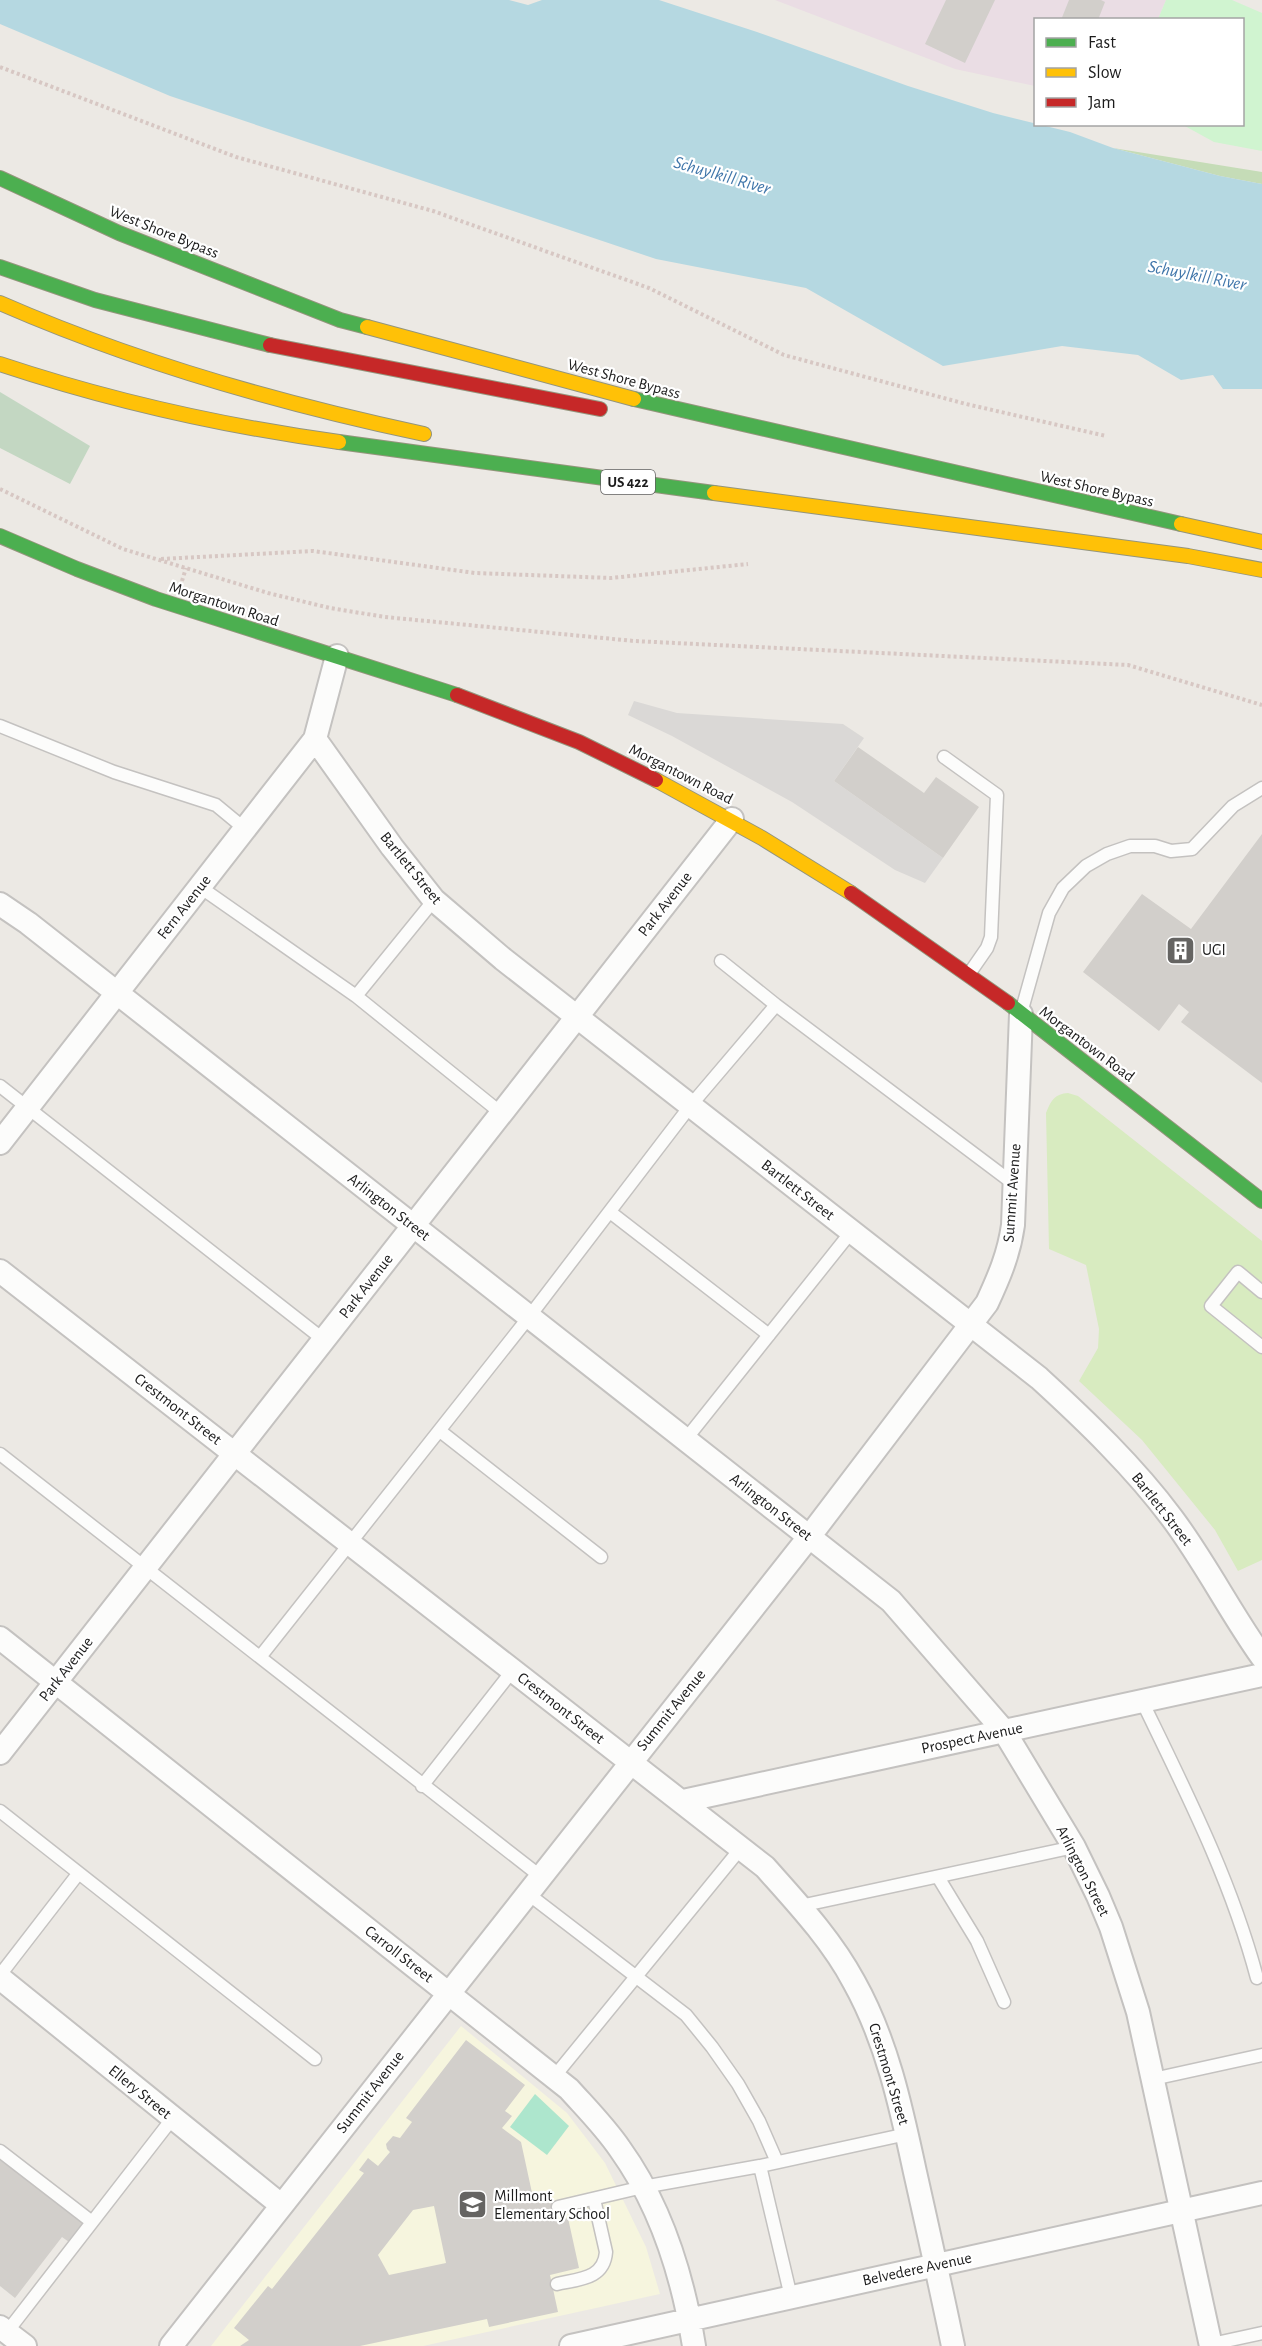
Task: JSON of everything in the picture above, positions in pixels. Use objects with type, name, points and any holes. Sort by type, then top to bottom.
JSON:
[{"type":"main road","name":"West Shore Bypass","points":[[0,178],[119,232],[340,320],[656,405],[1262,542]]},
{"type":"main road","points":[[0,267],[95,300],[269,345],[610,411]]},
{"type":"main road","points":[[0,303],[112,349],[210,381],[327,412],[443,437]]},
{"type":"main road","name":"US 422","points":[[0,364],[32,376],[130,404],[305,438],[1188,556],[1262,570]]},
{"type":"main road","points":[[657,418],[853,450]]},
{"type":"main road","points":[[535,454],[821,508]]},
{"type":"main road","name":"Morgantown Road","points":[[0,536],[52,559],[156,599],[456,693],[633,767],[732,819],[844,887],[968,975],[1262,1201]]},
{"type":"street","name":"Fern Avenue","points":[[0,1143],[315,739],[337,656]]},
{"type":"street","name":"Bartlett Street","points":[[315,739],[392,847],[434,900],[503,959],[972,1325],[988,1341],[1039,1378],[1077,1412],[1142,1480],[1172,1518],[1262,1657]]},
{"type":"street","name":"Park Avenue","points":[[0,1753],[732,819]]},
{"type":"street","name":"Arlington Street","points":[[0,904],[117,993],[891,1601],[1004,1731],[1074,1847],[1111,1927],[1135,2003],[1153,2079],[1182,2210],[1207,2345]]},
{"type":"street","name":"Summit Avenue","points":[[171,2346],[533,1884],[809,1537],[987,1303],[1006,1259],[1012,1225],[1021,1014]]},
{"type":"street","name":"Crestmont Street","points":[[0,1270],[683,1801],[765,1867],[800,1906],[827,1939],[849,1973],[874,2023],[887,2057],[907,2134],[953,2346]]},
{"type":"street","name":"Carroll Street","points":[[0,1638],[569,2089],[608,2133],[644,2187],[667,2240],[690,2320],[694,2346]]},
{"type":"street","name":"Prospect Avenue","points":[[683,1801],[1262,1675]]},
{"type":"street","name":"Ellery Street","points":[[0,1976],[172,2119],[281,2205]]},
{"type":"street","name":"Belvedere Avenue","points":[[571,2346],[1262,2193]]},
{"type":"street","points":[[3,2329],[25,2346]]},
{"type":"lane","points":[[0,726],[114,772],[216,805],[245,829]]},
{"type":"lane","points":[[944,757],[997,795],[991,937],[987,948],[968,975]]},
{"type":"lane","points":[[1021,1014],[1049,913],[1063,888],[1086,866],[1107,854],[1130,846],[1155,846],[1171,851],[1192,849],[1233,806],[1262,788]]},
{"type":"lane","points":[[200,887],[356,996],[501,1113]]},
{"type":"lane","points":[[356,996],[434,900]]},
{"type":"lane","points":[[721,961],[1014,1184]]},
{"type":"lane","points":[[260,1657],[440,1431],[691,1105],[776,1005]]},
{"type":"lane","points":[[0,1086],[324,1340]]},
{"type":"lane","points":[[610,1212],[769,1335]]},
{"type":"lane","points":[[686,1439],[852,1232]]},
{"type":"lane","points":[[1261,1345],[1211,1306],[1238,1272],[1262,1292]]},
{"type":"lane","points":[[440,1431],[601,1557]]},
{"type":"lane","points":[[0,1454],[422,1786],[637,1977],[686,2015],[738,2084],[759,2121],[777,2162]]},
{"type":"lane","points":[[422,1786],[513,1670]]},
{"type":"lane","points":[[1142,1701],[1222,1871],[1257,1978]]},
{"type":"lane","points":[[0,1811],[315,2059]]},
{"type":"lane","points":[[800,1906],[1074,1847]]},
{"type":"lane","points":[[554,2077],[741,1848]]},
{"type":"lane","points":[[0,1976],[78,1874]]},
{"type":"lane","points":[[938,1877],[977,1941],[1004,2002]]},
{"type":"lane","points":[[1153,2079],[1262,2055]]},
{"type":"lane","points":[[3,2329],[92,2222],[172,2119]]},
{"type":"lane","points":[[558,2207],[644,2187],[760,2166],[907,2134]]},
{"type":"lane","points":[[0,2151],[92,2222]]},
{"type":"lane","points":[[760,2166],[791,2297]]},
{"type":"lane","points":[[557,2284],[591,2277],[605,2261],[606,2252],[594,2199]]},
{"type":"lane","points":[[1207,2345],[1262,2333]]},
{"type":"path","points":[[0,67],[236,157],[433,211],[649,288],[784,355],[966,404],[1106,436]]},
{"type":"path","points":[[0,489],[123,549],[268,593],[330,608],[385,616],[634,641],[1128,665],[1262,705]]},
{"type":"path","points":[[157,559],[313,551],[475,573],[611,578],[748,564]]},
{"type":"shaded area","points":[[775,0],[1166,0],[1158,18],[1034,18],[1034,86],[955,69]]},
{"type":"shaded area","points":[[0,392],[90,446],[70,484],[0,448]]},
{"type":"shaded area","points":[[634,701],[677,713],[843,724],[864,738],[834,781],[943,858],[925,883],[895,870],[792,802],[672,736],[628,715]]},
{"type":"shaded area","name":"Millmont Elementary School","points":[[461,2026],[567,2113],[605,2163],[646,2247],[660,2294],[423,2346],[211,2346]]},
{"type":"green space","points":[[1166,0],[1232,0],[1262,13],[1262,151],[1214,142],[1185,126],[1244,126],[1244,18],[1158,18]]},
{"type":"green space","points":[[1113,148],[1262,172],[1262,184],[1220,176]]},
{"type":"green space","points":[[1068,1093],[1078,1096],[1262,1241],[1262,1560],[1238,1571],[1215,1530],[1142,1440],[1079,1381],[1098,1348],[1099,1329],[1086,1265],[1049,1249],[1046,1113],[1054,1098]]},
{"type":"green space","points":[[535,2094],[569,2126],[547,2155],[510,2127]]},
{"type":"water","name":"Schuylkill River","points":[[0,0],[509,0],[528,5],[542,0],[659,0],[908,86],[993,113],[1034,123],[1034,126],[1046,126],[1070,132],[1113,148],[1220,176],[1262,184],[1262,389],[1223,389],[1213,375],[1181,380],[1138,355],[1062,346],[943,366],[806,288],[656,259],[170,96],[0,24]]},
{"type":"building","points":[[946,0],[995,0],[965,63],[925,44]]},
{"type":"building","points":[[1069,0],[1105,2],[1099,18],[1062,18]]},
{"type":"building","points":[[858,747],[924,793],[936,777],[979,807],[943,858],[834,781]]},
{"type":"building","name":"UGI","points":[[1262,834],[1262,1083],[1181,1022],[1189,1012],[1179,1004],[1159,1031],[1083,972],[1142,894],[1191,929]]},
{"type":"building","name":"Millmont Elementary School","points":[[466,2040],[525,2085],[505,2111],[512,2116],[502,2128],[521,2142],[534,2202],[551,2198],[556,2221],[568,2218],[579,2268],[550,2275],[558,2312],[489,2327],[487,2319],[360,2346],[240,2346],[249,2340],[234,2328],[268,2286],[272,2289],[364,2173],[359,2170],[368,2158],[378,2166],[390,2152],[386,2144],[393,2136],[400,2138],[412,2122],[406,2118]],"holes":[[[434,2206],[446,2263],[389,2275],[378,2255],[413,2210]]]},
{"type":"building","points":[[0,2160],[19,2174],[21,2172],[85,2222],[69,2242],[62,2237],[15,2298],[0,2286]]},
{"type":"traffic: fast","points":[[0,178],[119,233],[340,320],[367,327]]},
{"type":"traffic: fast","points":[[0,267],[95,300],[270,345]]},
{"type":"traffic: fast","points":[[634,399],[1181,524]]},
{"type":"traffic: fast","points":[[339,442],[714,493]]},
{"type":"traffic: fast","points":[[0,536],[156,599],[457,695]]},
{"type":"traffic: fast","points":[[1008,1003],[1262,1201]]},
{"type":"traffic: slow","points":[[0,303],[52,325],[156,363],[262,395],[424,434]]},
{"type":"traffic: slow","points":[[367,327],[634,399]]},
{"type":"traffic: slow","points":[[0,364],[83,390],[168,411],[339,442]]},
{"type":"traffic: slow","points":[[714,493],[1188,556],[1262,570]]},
{"type":"traffic: slow","points":[[1181,524],[1262,542]]},
{"type":"traffic: slow","points":[[656,780],[762,838],[851,893]]},
{"type":"traffic: jam","points":[[270,345],[600,409]]},
{"type":"traffic: jam","points":[[457,695],[579,742],[656,780]]},
{"type":"traffic: jam","points":[[851,893],[1008,1003]]},
{"type":"place","name":"UGI","points":[[1181,950]]},
{"type":"place","name":"Millmont Elementary School","points":[[473,2205]]}]
